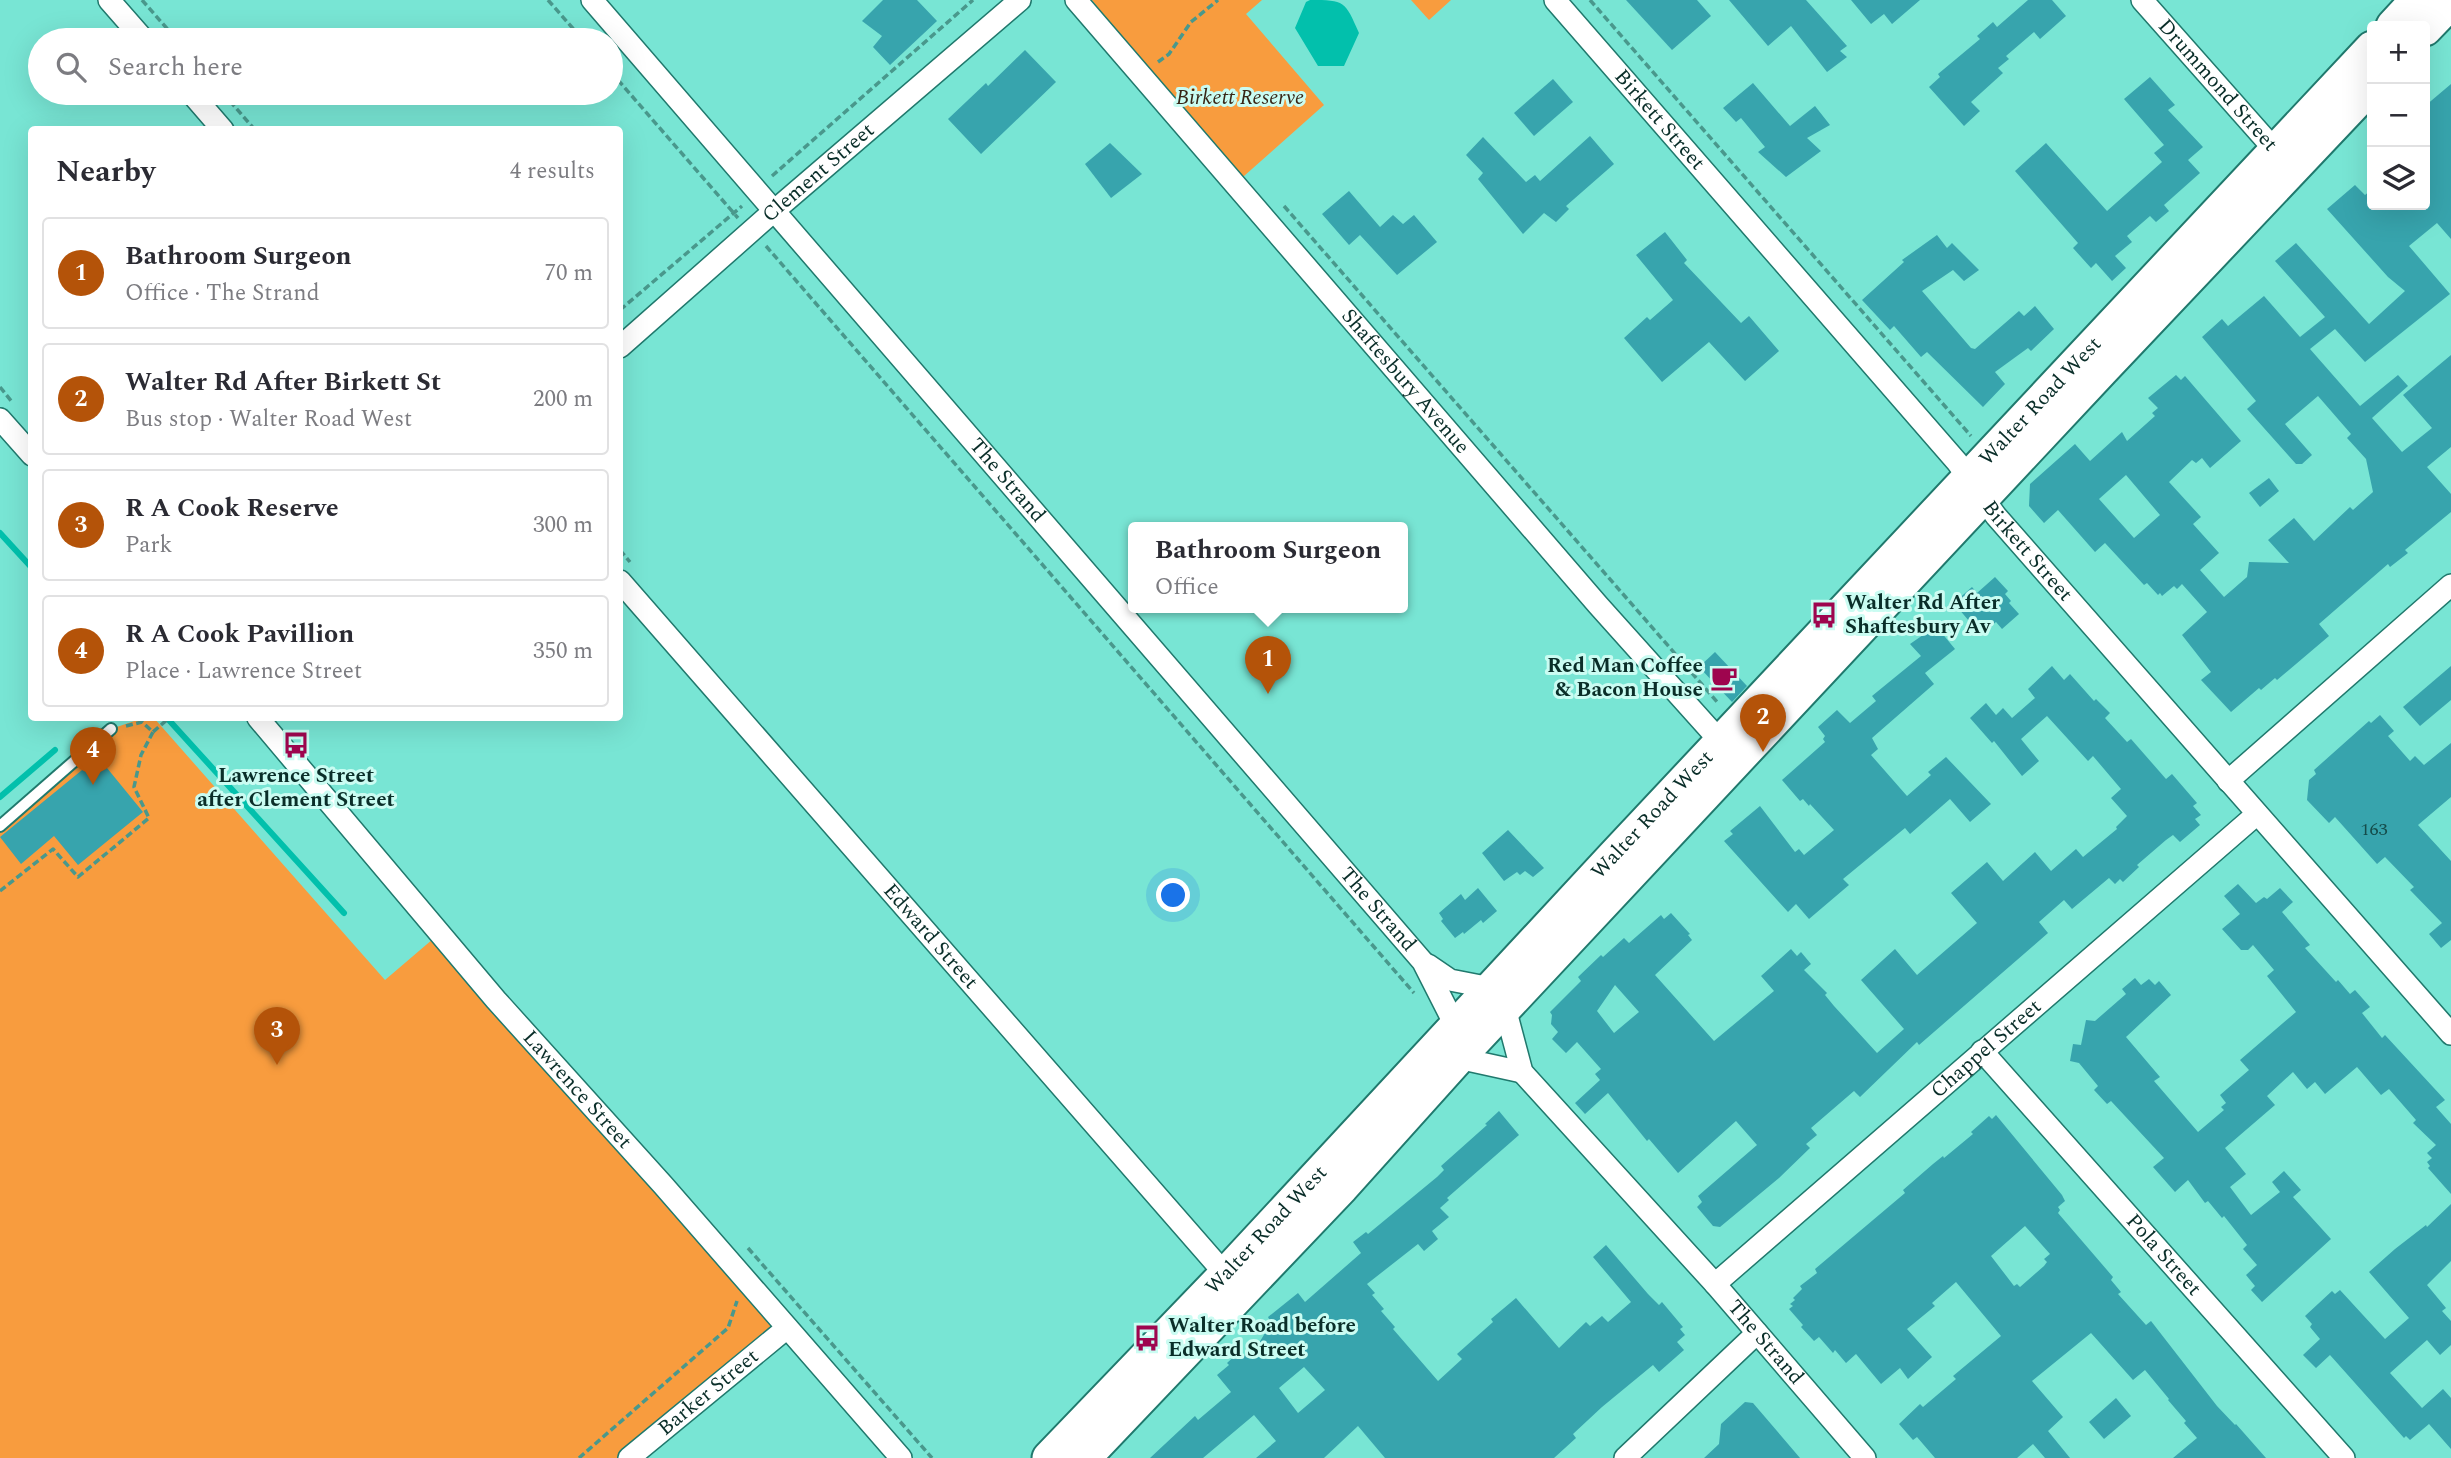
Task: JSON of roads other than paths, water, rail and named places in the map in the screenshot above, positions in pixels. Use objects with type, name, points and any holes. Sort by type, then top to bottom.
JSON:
[{"type":"main road","points":[[2398,21],[2417,0]]},
{"type":"main road","points":[[2430,24],[2451,2]]},
{"type":"main road","name":"Walter Road West","points":[[1084,1458],[1234,1283],[2285,160],[2367,54]]},
{"type":"main road","name":"Walter Road West","points":[[2285,160],[2367,89]]},
{"type":"main road","name":"Walter Road West","points":[[1049,1458],[1234,1283]]},
{"type":"street","points":[[109,0],[134,28]]},
{"type":"street","name":"The Strand","points":[[592,0],[616,28]]},
{"type":"street","name":"Clement Street","points":[[623,344],[1020,0]]},
{"type":"street","name":"Shaftesbury Avenue","points":[[1076,0],[1730,752]]},
{"type":"street","name":"Birkett Street","points":[[1555,0],[2228,781],[2451,1034]]},
{"type":"street","name":"Drummond Street","points":[[2142,0],[2285,160]]},
{"type":"street","name":"The Strand","points":[[623,36],[1423,962],[1450,980],[1498,998],[1522,1072],[1715,1284],[1865,1458]]},
{"type":"street","points":[[201,105],[220,126]]},
{"type":"street","points":[[0,419],[28,450]]},
{"type":"street","name":"Edward Street","points":[[623,584],[1234,1283]]},
{"type":"street","points":[[2228,781],[2451,585]]},
{"type":"street","name":"Lawrence Street","points":[[261,721],[496,1000],[901,1458]]},
{"type":"street","name":"Chappel Street","points":[[1715,1284],[2257,814]]},
{"type":"street","name":"The Strand","points":[[1423,962],[1457,1043]]},
{"type":"street","points":[[1457,1043],[1522,1072]]},
{"type":"street","name":"Pola Street","points":[[1982,1051],[2344,1458]]},
{"type":"street","name":"Barker Street","points":[[629,1458],[787,1328]]},
{"type":"street","points":[[1625,1458],[1757,1333]]},
{"type":"lane","points":[[0,826],[111,729]]},
{"type":"waterway","points":[[0,533],[28,564]]},
{"type":"waterway","points":[[170,721],[344,913]]},
{"type":"waterway","points":[[0,797],[55,750]]},
{"type":"place","name":"Walter Rd After Shaftesbury Av","points":[[1824,615]]},
{"type":"place","name":"Red Man Coffee & Bacon House","points":[[1724,678]]},
{"type":"place","name":"Bathroom Surgeon","points":[[1268,694]]},
{"type":"place","name":"Lawrence Street after Clement Street","points":[[296,745]]},
{"type":"place","name":"Walter Rd After Birkett St","points":[[1763,752]]},
{"type":"place","name":"R A Cook Pavillion","points":[[93,785]]},
{"type":"place","name":"R A Cook Reserve","points":[[277,1065]]},
{"type":"place","name":"Walter Road before Edward Street","points":[[1147,1338]]},
{"type":"park label","name":"Birkett Reserve","points":[[1240,98]]}]
